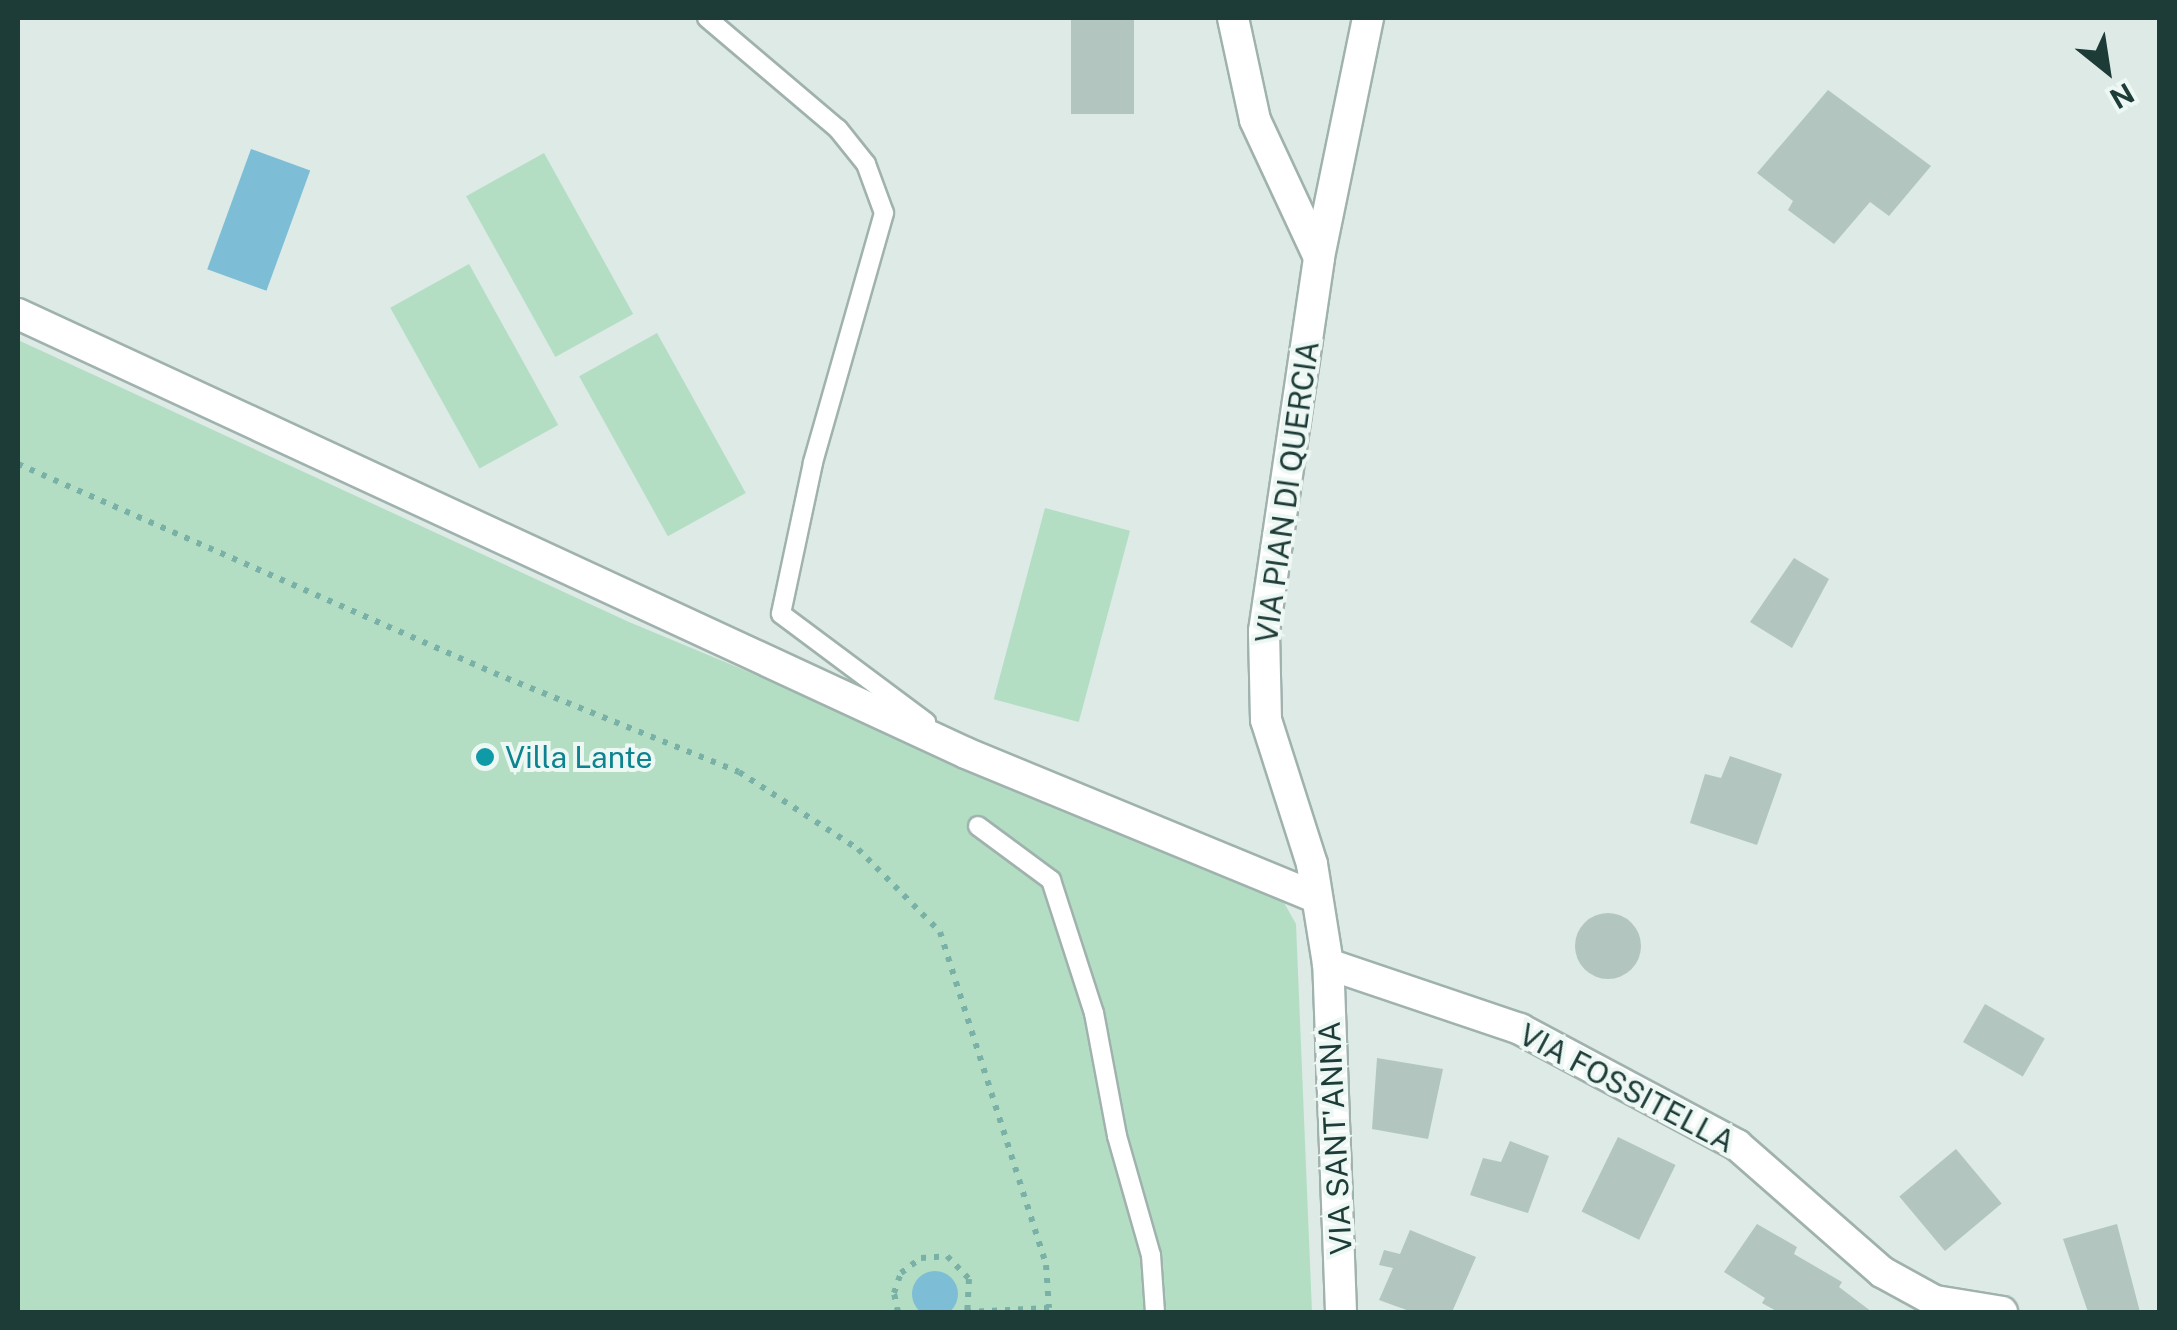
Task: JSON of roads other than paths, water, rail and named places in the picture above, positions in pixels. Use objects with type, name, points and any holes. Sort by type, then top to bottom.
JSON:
[{"type":"street","points":[[1234,18],[1255,120],[1319,257]]},
{"type":"street","name":"VIA PIAN DI QUERCIA","points":[[1328,964],[1312,864],[1266,720],[1264,631],[1319,257],[1368,18]]},
{"type":"street","points":[[18,314],[966,753],[1316,897]]},
{"type":"street","name":"VIA SANT'ANNA","points":[[1328,964],[1341,1312]]},
{"type":"street","name":"VIA FOSSITELLA","points":[[1328,964],[1520,1029],[1737,1145],[1882,1272],[1935,1301],[2002,1312]]},
{"type":"lane","points":[[707,18],[838,129],[866,164],[884,213],[813,464],[780,614],[966,753]]},
{"type":"lane","points":[[978,826],[1051,880],[1094,1013],[1116,1136],[1151,1254],[1155,1312]]},
{"type":"water","points":[[251,149],[310,171],[266,291],[207,269]]},
{"type":"water","points":[[935,1271],[951,1278],[958,1294],[951,1310],[935,1317],[919,1310],[912,1294],[919,1278]]},
{"type":"place","name":"Villa Lante","points":[[485,757]]}]
